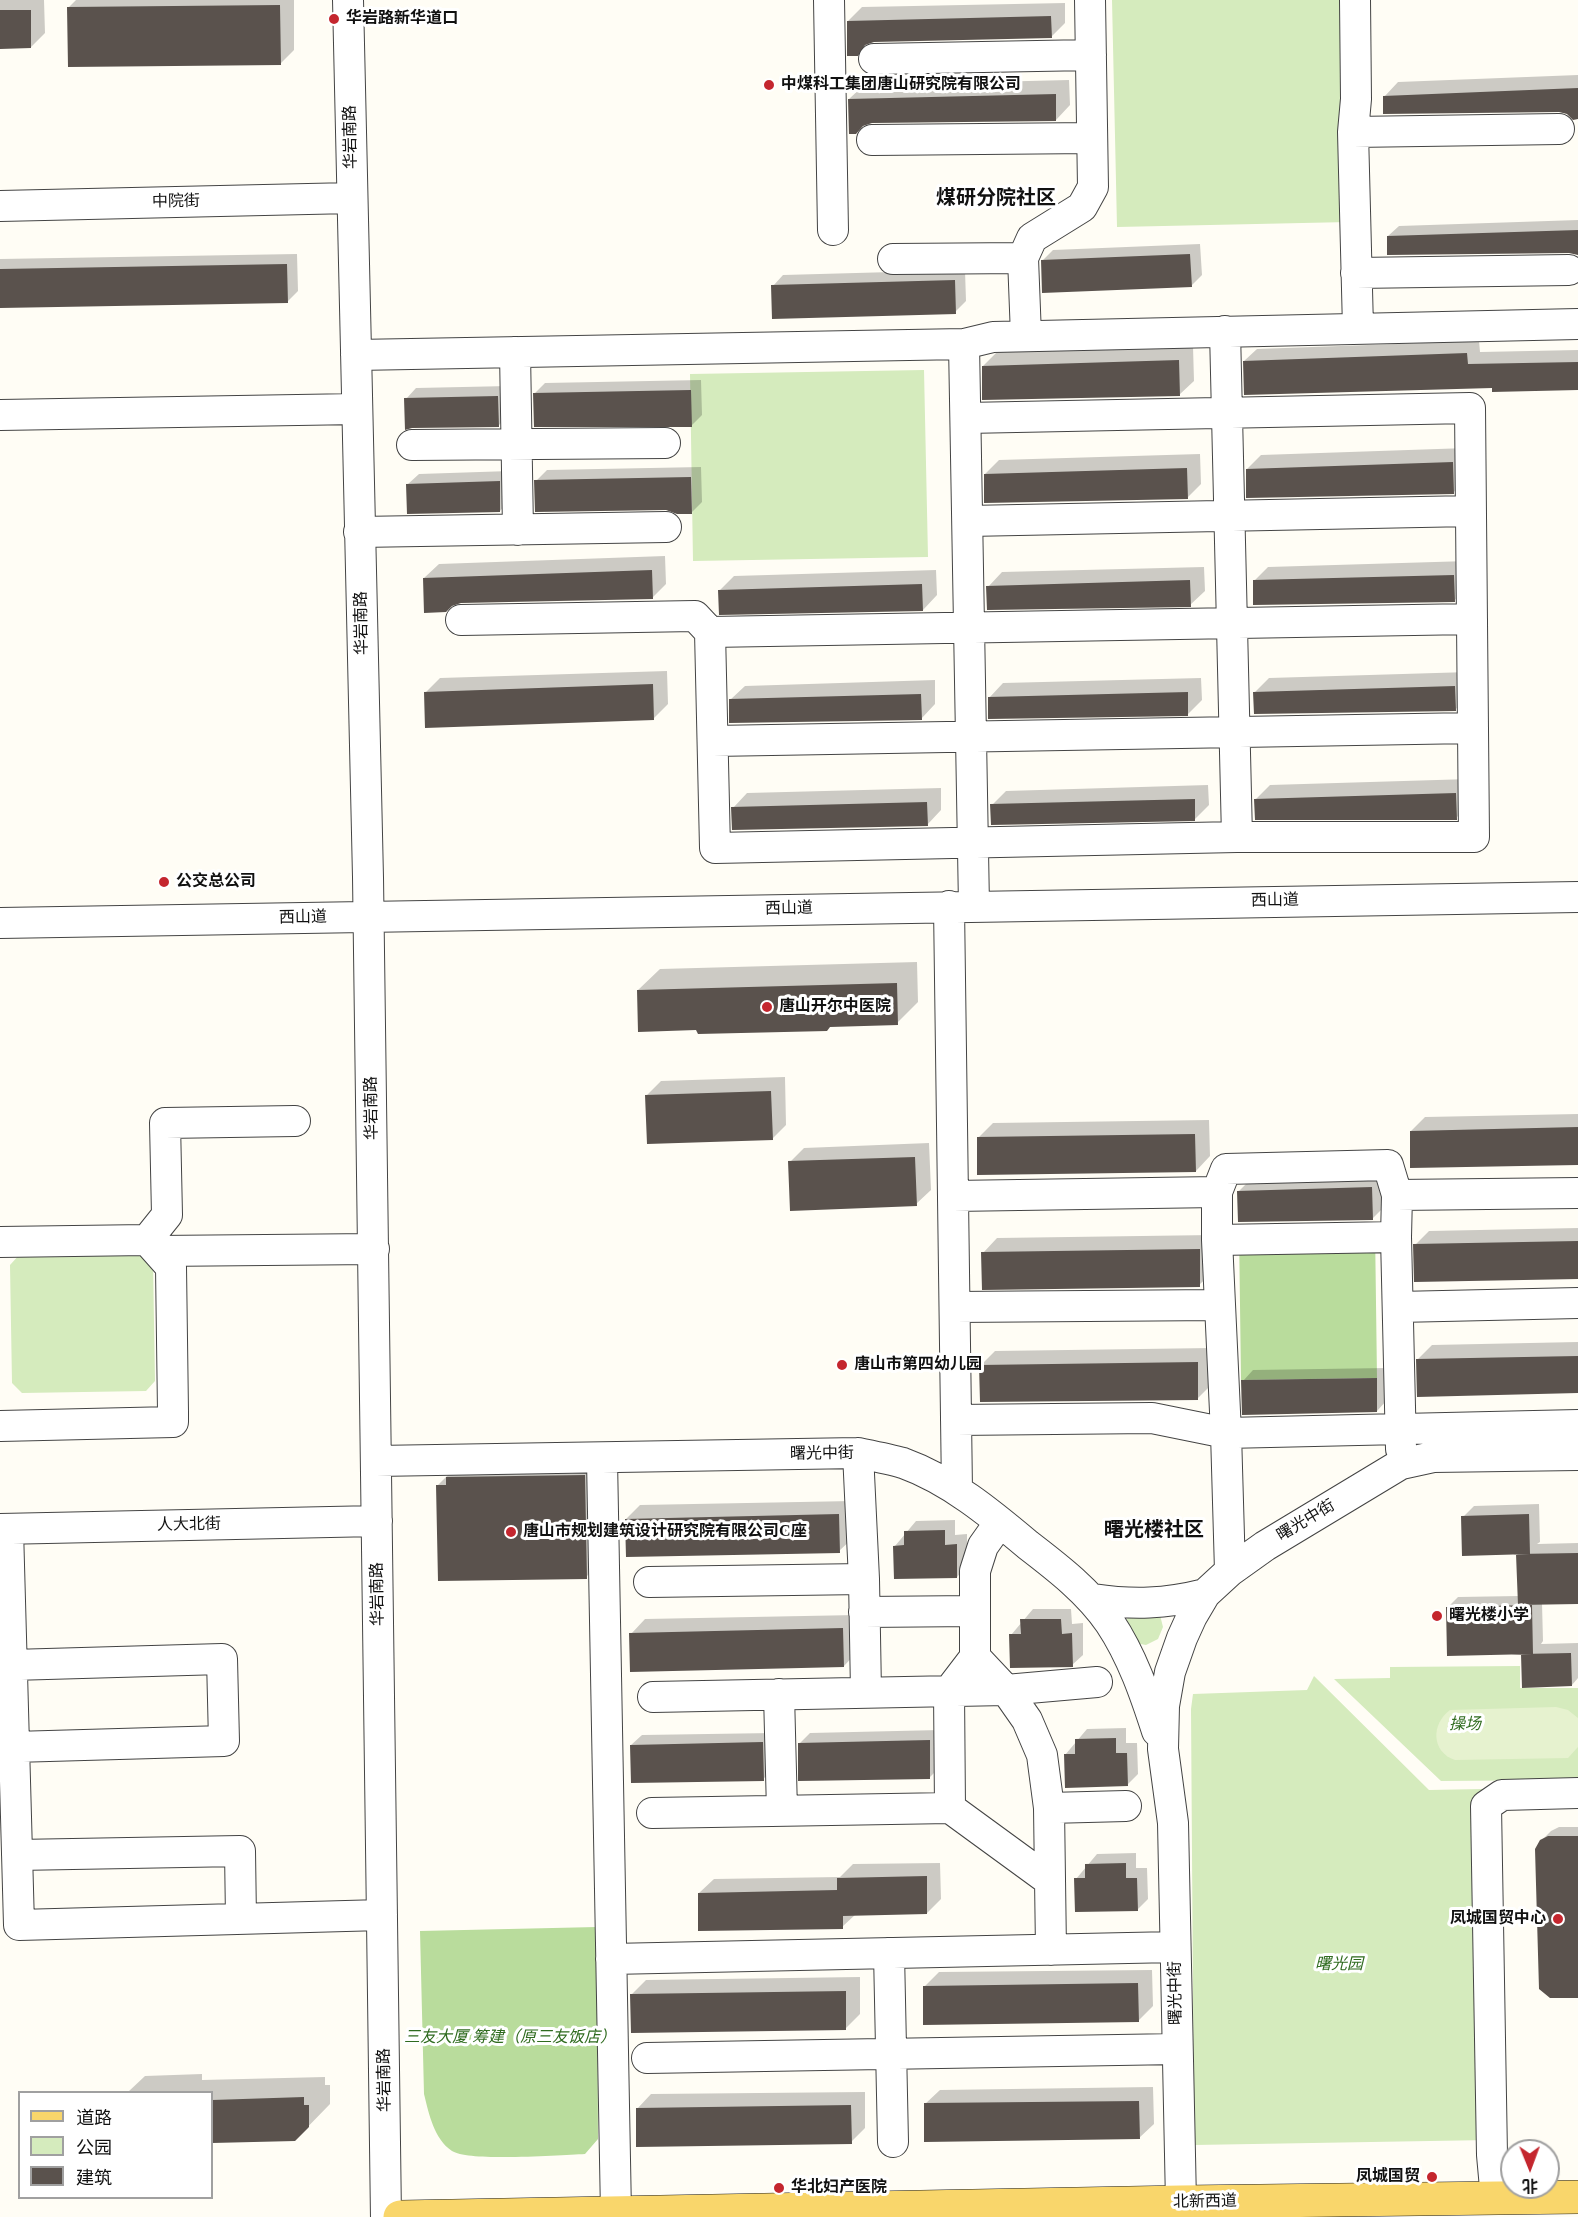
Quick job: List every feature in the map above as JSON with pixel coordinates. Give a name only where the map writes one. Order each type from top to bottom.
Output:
[{"type":"main road","name":"北新西道","points":[[400,2217],[1578,2197]]},
{"type":"street","name":"华岩南路","points":[[348,0],[374,1249],[386,2217]]},
{"type":"street","points":[[829,0],[833,230]]},
{"type":"street","points":[[1026,336],[1023,258],[1032,238],[1082,207],[1093,187],[1090,0]]},
{"type":"street","points":[[1355,0],[1356,99],[1353,132],[1358,328]]},
{"type":"street","points":[[874,59],[1091,55]]},
{"type":"street","points":[[1353,132],[1559,129]]},
{"type":"street","points":[[872,140],[1092,138]]},
{"type":"street","name":"中院街","points":[[0,206],[352,198]]},
{"type":"street","points":[[893,259],[1023,258]]},
{"type":"street","points":[[1356,273],[1569,270]]},
{"type":"street","points":[[356,355],[964,344],[993,337],[1578,324]]},
{"type":"street","points":[[1225,331],[1237,837]]},
{"type":"street","points":[[957,1490],[953,1196],[962,906],[973,842],[964,344]]},
{"type":"street","points":[[515,352],[518,530]]},
{"type":"street","points":[[461,620],[694,616],[710,633],[715,848],[1237,837],[1474,837],[1470,408],[966,418]]},
{"type":"street","points":[[0,414],[357,409]]},
{"type":"street","points":[[412,445],[665,443]]},
{"type":"street","points":[[968,521],[1471,511]]},
{"type":"street","points":[[359,532],[666,527]]},
{"type":"street","points":[[710,633],[1472,619]]},
{"type":"street","points":[[713,741],[1473,728]]},
{"type":"street","name":"西山道","points":[[0,923],[1578,897]]},
{"type":"street","points":[[152,1246],[167,1215],[165,1123],[295,1121]]},
{"type":"street","points":[[1230,1571],[1227,1433],[1217,1240],[1217,1192],[1226,1169],[1388,1166],[1397,1195],[1401,1464]]},
{"type":"street","points":[[953,1196],[1217,1192]]},
{"type":"street","points":[[1397,1195],[1578,1193]]},
{"type":"street","points":[[1217,1240],[1396,1237]]},
{"type":"street","points":[[0,1242],[374,1249]]},
{"type":"street","points":[[0,1426],[173,1422],[171,1268],[152,1246]]},
{"type":"street","points":[[1398,1307],[1578,1303]]},
{"type":"street","points":[[955,1307],[1219,1305]]},
{"type":"street","points":[[956,1420],[1152,1418],[1227,1433],[1578,1425]]},
{"type":"street","points":[[858,1453],[866,1692]]},
{"type":"street","name":"曙光中街","points":[[375,1461],[858,1453],[903,1464],[957,1490],[1000,1522],[1093,1599],[1111,1625],[1143,1689],[1163,1749]]},
{"type":"street","name":"曙光中街","points":[[1181,2202],[1173,1823],[1163,1749],[1164,1706],[1170,1672],[1182,1638],[1205,1594],[1230,1571],[1265,1546],[1401,1464],[1433,1457],[1578,1455]]},
{"type":"street","points":[[602,1459],[616,2213]]},
{"type":"street","name":"人大北街","points":[[4,1529],[377,1521]]},
{"type":"street","points":[[950,1808],[949,1691],[975,1656],[975,1571],[983,1546],[1000,1522]]},
{"type":"street","points":[[4,1529],[12,1665],[7,1718],[14,1747],[11,1842],[19,1925],[382,1916]]},
{"type":"street","points":[[650,1582],[864,1579]]},
{"type":"street","points":[[1093,1599],[1128,1604],[1175,1602],[1205,1594]]},
{"type":"street","points":[[864,1612],[975,1611]]},
{"type":"street","points":[[975,1656],[1006,1690],[1027,1720],[1042,1755],[1049,1808],[1051,1950]]},
{"type":"street","points":[[12,1665],[222,1659],[223,1694],[224,1741],[14,1747]]},
{"type":"street","points":[[653,1697],[1006,1690],[1097,1682]]},
{"type":"street","points":[[779,1694],[782,1811]]},
{"type":"street","points":[[1496,2199],[1492,2155],[1485,1806],[1502,1795],[1578,1793]]},
{"type":"street","points":[[1496,2199],[1499,2156],[1492,1809],[1504,1801],[1578,1799]]},
{"type":"street","points":[[1049,1808],[1126,1806]]},
{"type":"street","points":[[652,1813],[950,1808],[1050,1881]]},
{"type":"street","points":[[11,1842],[240,1851],[241,1919]]},
{"type":"street","points":[[612,1959],[1176,1947]]},
{"type":"street","points":[[889,1953],[893,2142]]},
{"type":"street","points":[[647,2058],[1177,2049]]},
{"type":"green space","points":[[1112,0],[1343,0],[1349,222],[1117,227]]},
{"type":"green space","points":[[924,370],[928,557],[693,561],[690,374]]},
{"type":"green space","points":[[1375,1228],[1377,1378],[1241,1380],[1239,1230]]},
{"type":"green space","points":[[143,1252],[153,1263],[155,1381],[146,1391],[22,1393],[12,1383],[10,1265],[20,1254]]},
{"type":"green space","points":[[1160,1615],[1163,1627],[1158,1639],[1146,1645],[1135,1643],[1126,1622],[1128,1617]]},
{"type":"green space","name":"操场","points":[[1520,1666],[1520,1688],[1578,1688],[1578,1780],[1441,1781],[1334,1679],[1390,1678],[1390,1667]]},
{"type":"green space","name":"曙光园","points":[[1314,1676],[1429,1790],[1483,1789],[1489,2140],[1194,2145],[1191,1709],[1193,1694],[1307,1690]]},
{"type":"green space","points":[[1556,1707],[1568,1710],[1578,1718],[1578,1747],[1568,1758],[1455,1760],[1441,1751],[1436,1737],[1439,1723],[1450,1710]]},
{"type":"green space","name":"三友大厦 筹建（原三友饭店）","points":[[597,1927],[598,2139],[585,2154],[495,2157],[452,2151],[437,2133],[430,2118],[424,2094],[420,1931]]},
{"type":"building","points":[[280,5],[281,65],[68,67],[67,7]]},
{"type":"building","points":[[0,10],[31,10],[31,48],[0,49]]},
{"type":"building","points":[[1051,16],[1052,38],[874,42],[865,45],[858,56],[847,56],[847,21]]},
{"type":"building","points":[[1578,88],[1578,119],[1573,120],[1567,114],[1559,112],[1383,114],[1383,96]]},
{"type":"building","points":[[1056,94],[1056,121],[872,123],[863,126],[856,134],[849,134],[848,99]]},
{"type":"building","points":[[1578,230],[1578,255],[1569,253],[1387,255],[1387,236]]},
{"type":"building","points":[[1190,254],[1192,287],[1042,293],[1041,260]]},
{"type":"building","points":[[287,264],[288,303],[0,308],[0,269]]},
{"type":"building","points":[[955,280],[956,314],[772,319],[771,285]]},
{"type":"building","points":[[1467,353],[1468,364],[1578,362],[1578,390],[1492,392],[1492,388],[1244,395],[1243,361]]},
{"type":"building","points":[[1179,360],[1180,396],[982,400],[982,366]]},
{"type":"building","points":[[691,390],[692,427],[534,427],[533,393]]},
{"type":"building","points":[[498,396],[499,427],[405,430],[404,398]]},
{"type":"building","points":[[1453,462],[1454,494],[1246,498],[1246,469]]},
{"type":"building","points":[[1187,468],[1188,499],[984,503],[984,474]]},
{"type":"building","points":[[691,477],[692,514],[677,514],[666,510],[535,512],[534,480]]},
{"type":"building","points":[[500,481],[500,512],[407,514],[406,484]]},
{"type":"building","points":[[652,570],[653,599],[461,603],[452,606],[446,612],[424,613],[423,578]]},
{"type":"building","points":[[1454,575],[1455,602],[1253,605],[1253,580]]},
{"type":"building","points":[[1190,580],[1191,607],[987,610],[986,586]]},
{"type":"building","points":[[922,584],[923,611],[719,615],[718,590]]},
{"type":"building","points":[[653,684],[654,720],[425,728],[424,692]]},
{"type":"building","points":[[1455,686],[1456,711],[1254,714],[1253,692]]},
{"type":"building","points":[[1188,692],[1188,716],[988,719],[988,697]]},
{"type":"building","points":[[921,694],[922,720],[729,723],[729,699]]},
{"type":"building","points":[[1456,793],[1457,820],[1255,820],[1254,799]]},
{"type":"building","points":[[1195,799],[1195,821],[991,825],[990,804]]},
{"type":"building","points":[[927,802],[928,826],[732,830],[731,807]]},
{"type":"building","name":"唐山开尔中医院","points":[[897,983],[898,1025],[830,1027],[827,1031],[698,1034],[696,1030],[638,1032],[637,990]]},
{"type":"building","points":[[771,1091],[773,1140],[647,1144],[645,1095]]},
{"type":"building","points":[[1578,1127],[1578,1165],[1410,1168],[1410,1131]]},
{"type":"building","points":[[1195,1134],[1196,1172],[977,1175],[977,1137]]},
{"type":"building","points":[[915,1157],[917,1206],[790,1211],[788,1161]]},
{"type":"building","points":[[1372,1187],[1373,1220],[1238,1222],[1237,1191]]},
{"type":"building","points":[[1578,1241],[1578,1279],[1414,1282],[1413,1244]]},
{"type":"building","points":[[1200,1249],[1200,1287],[982,1290],[981,1252]]},
{"type":"building","points":[[1578,1356],[1578,1393],[1417,1397],[1416,1359]]},
{"type":"building","points":[[1198,1362],[1198,1400],[980,1402],[979,1365]]},
{"type":"building","points":[[1377,1378],[1377,1412],[1242,1415],[1241,1380]]},
{"type":"building","name":"唐山市规划建筑设计研究院有限公司C座","points":[[585,1475],[587,1579],[438,1581],[436,1485],[446,1485],[446,1477]]},
{"type":"building","points":[[839,1514],[840,1553],[626,1557],[625,1519]]},
{"type":"building","points":[[1529,1514],[1530,1554],[1462,1556],[1461,1516]]},
{"type":"building","points":[[945,1530],[945,1545],[957,1544],[957,1578],[894,1579],[893,1546],[904,1545],[904,1531]]},
{"type":"building","points":[[1578,1553],[1578,1604],[1518,1605],[1516,1554]]},
{"type":"building","points":[[1532,1605],[1533,1654],[1447,1656],[1446,1607]]},
{"type":"building","points":[[1020,1619],[1061,1619],[1062,1634],[1072,1633],[1073,1667],[1010,1668],[1009,1634],[1021,1634]]},
{"type":"building","points":[[843,1628],[844,1667],[630,1672],[629,1633]]},
{"type":"building","points":[[1571,1653],[1572,1686],[1522,1688],[1521,1654]]},
{"type":"building","points":[[1116,1738],[1116,1753],[1127,1753],[1128,1786],[1065,1788],[1064,1754],[1075,1754],[1075,1739]]},
{"type":"building","points":[[930,1740],[930,1779],[798,1781],[798,1743]]},
{"type":"building","points":[[763,1742],[764,1781],[631,1783],[630,1745]]},
{"type":"building","name":"凤城国贸中心","points":[[1548,1836],[1578,1836],[1578,1998],[1550,1998],[1539,1989],[1535,1849],[1540,1840]]},
{"type":"building","points":[[1126,1863],[1126,1878],[1137,1878],[1138,1911],[1075,1912],[1074,1878],[1085,1878],[1085,1864]]},
{"type":"building","points":[[927,1876],[927,1914],[843,1916],[843,1929],[698,1931],[698,1893],[837,1890],[837,1878]]},
{"type":"building","points":[[1138,1983],[1139,2022],[923,2025],[923,1986]]},
{"type":"building","points":[[846,1991],[846,2030],[631,2033],[630,1994]]},
{"type":"building","points":[[304,2097],[304,2105],[309,2105],[309,2127],[295,2141],[213,2143],[213,2100]]},
{"type":"building","points":[[1139,2101],[1140,2139],[924,2142],[924,2103]]},
{"type":"building","points":[[851,2105],[852,2144],[636,2147],[636,2108]]},
{"type":"place","name":"华岩路新华道口","points":[[334,19]]},
{"type":"place","name":"中煤科工集团唐山研究院有限公司","points":[[769,85]]},
{"type":"place","name":"公交总公司","points":[[164,882]]},
{"type":"place","name":"唐山开尔中医院","points":[[767,1007]]},
{"type":"place","name":"唐山市第四幼儿园","points":[[842,1365]]},
{"type":"place","name":"唐山市规划建筑设计研究院有限公司C座","points":[[511,1532]]},
{"type":"place","name":"曙光楼小学","points":[[1437,1616]]},
{"type":"place","name":"凤城国贸中心","points":[[1558,1919]]},
{"type":"place","name":"凤城国贸","points":[[1432,2177]]},
{"type":"place","name":"华北妇产医院","points":[[779,2188]]},
{"type":"district","name":"煤研分院社区","points":[[996,199]]},
{"type":"district","name":"曙光楼社区","points":[[1154,1531]]}]
